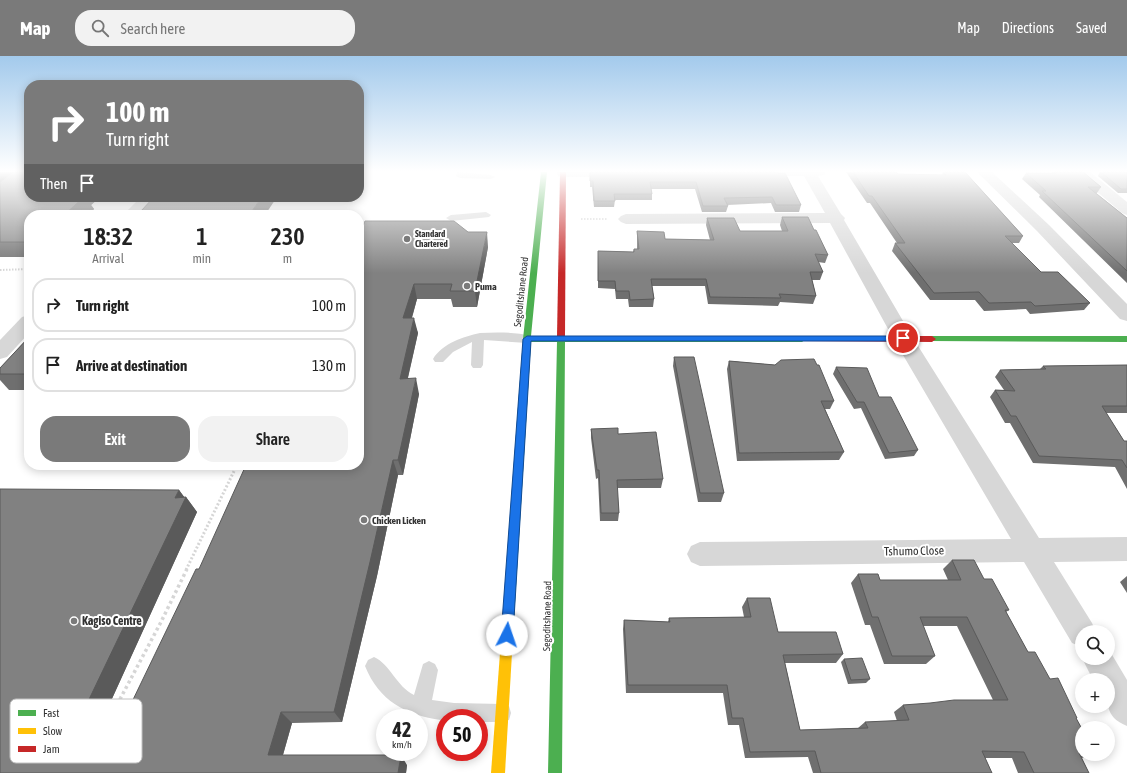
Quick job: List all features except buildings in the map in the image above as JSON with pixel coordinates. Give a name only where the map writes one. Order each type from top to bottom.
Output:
[{"type":"main road","name":"Segoditshane Road","points":[[498,773],[527,339],[541,205]]},
{"type":"main road","name":"Segoditshane Road","points":[[555,773],[562,338],[562,205]]},
{"type":"main road","points":[[527,339],[1127,339]]},
{"type":"street","points":[[830,205],[903,338],[1077,625]]},
{"type":"street","points":[[1019,205],[1127,315]]},
{"type":"street","points":[[626,219],[837,218]]},
{"type":"street","points":[[0,352],[24,327]]},
{"type":"street","name":"Tshumo Close","points":[[700,554],[1127,549]]},
{"type":"street","points":[[1100,665],[1127,710]]},
{"type":"lane","points":[[451,218],[486,215]]},
{"type":"lane","points":[[439,359],[450,348],[467,340],[478,337],[487,335],[527,339]]},
{"type":"lane","points":[[477,365],[478,337]]},
{"type":"lane","points":[[374,666],[379,675],[406,702],[444,712],[502,713]]},
{"type":"lane","points":[[421,706],[429,670]]},
{"type":"path","points":[[562,219],[626,219]]},
{"type":"path","points":[[0,270],[24,269]]},
{"type":"path","points":[[120,699],[161,622],[235,470]]},
{"type":"traffic: fast","points":[[506,653],[527,339],[541,205]]},
{"type":"traffic: fast","points":[[555,773],[561,336]]},
{"type":"traffic: fast","points":[[527,339],[802,339]]},
{"type":"traffic: fast","points":[[932,339],[1127,339]]},
{"type":"traffic: slow","points":[[498,773],[506,653]]},
{"type":"traffic: jam","points":[[561,336],[563,205]]},
{"type":"traffic: jam","points":[[802,339],[932,339]]},
{"type":"place","name":"Standard Chartered","points":[[407,239]]},
{"type":"place","name":"Puma","points":[[467,286]]},
{"type":"place","name":"Chicken Licken","points":[[364,520]]},
{"type":"place","name":"Kagiso Centre","points":[[74,621]]},
{"type":"route","points":[[507,635],[527,339],[903,338]]}]
